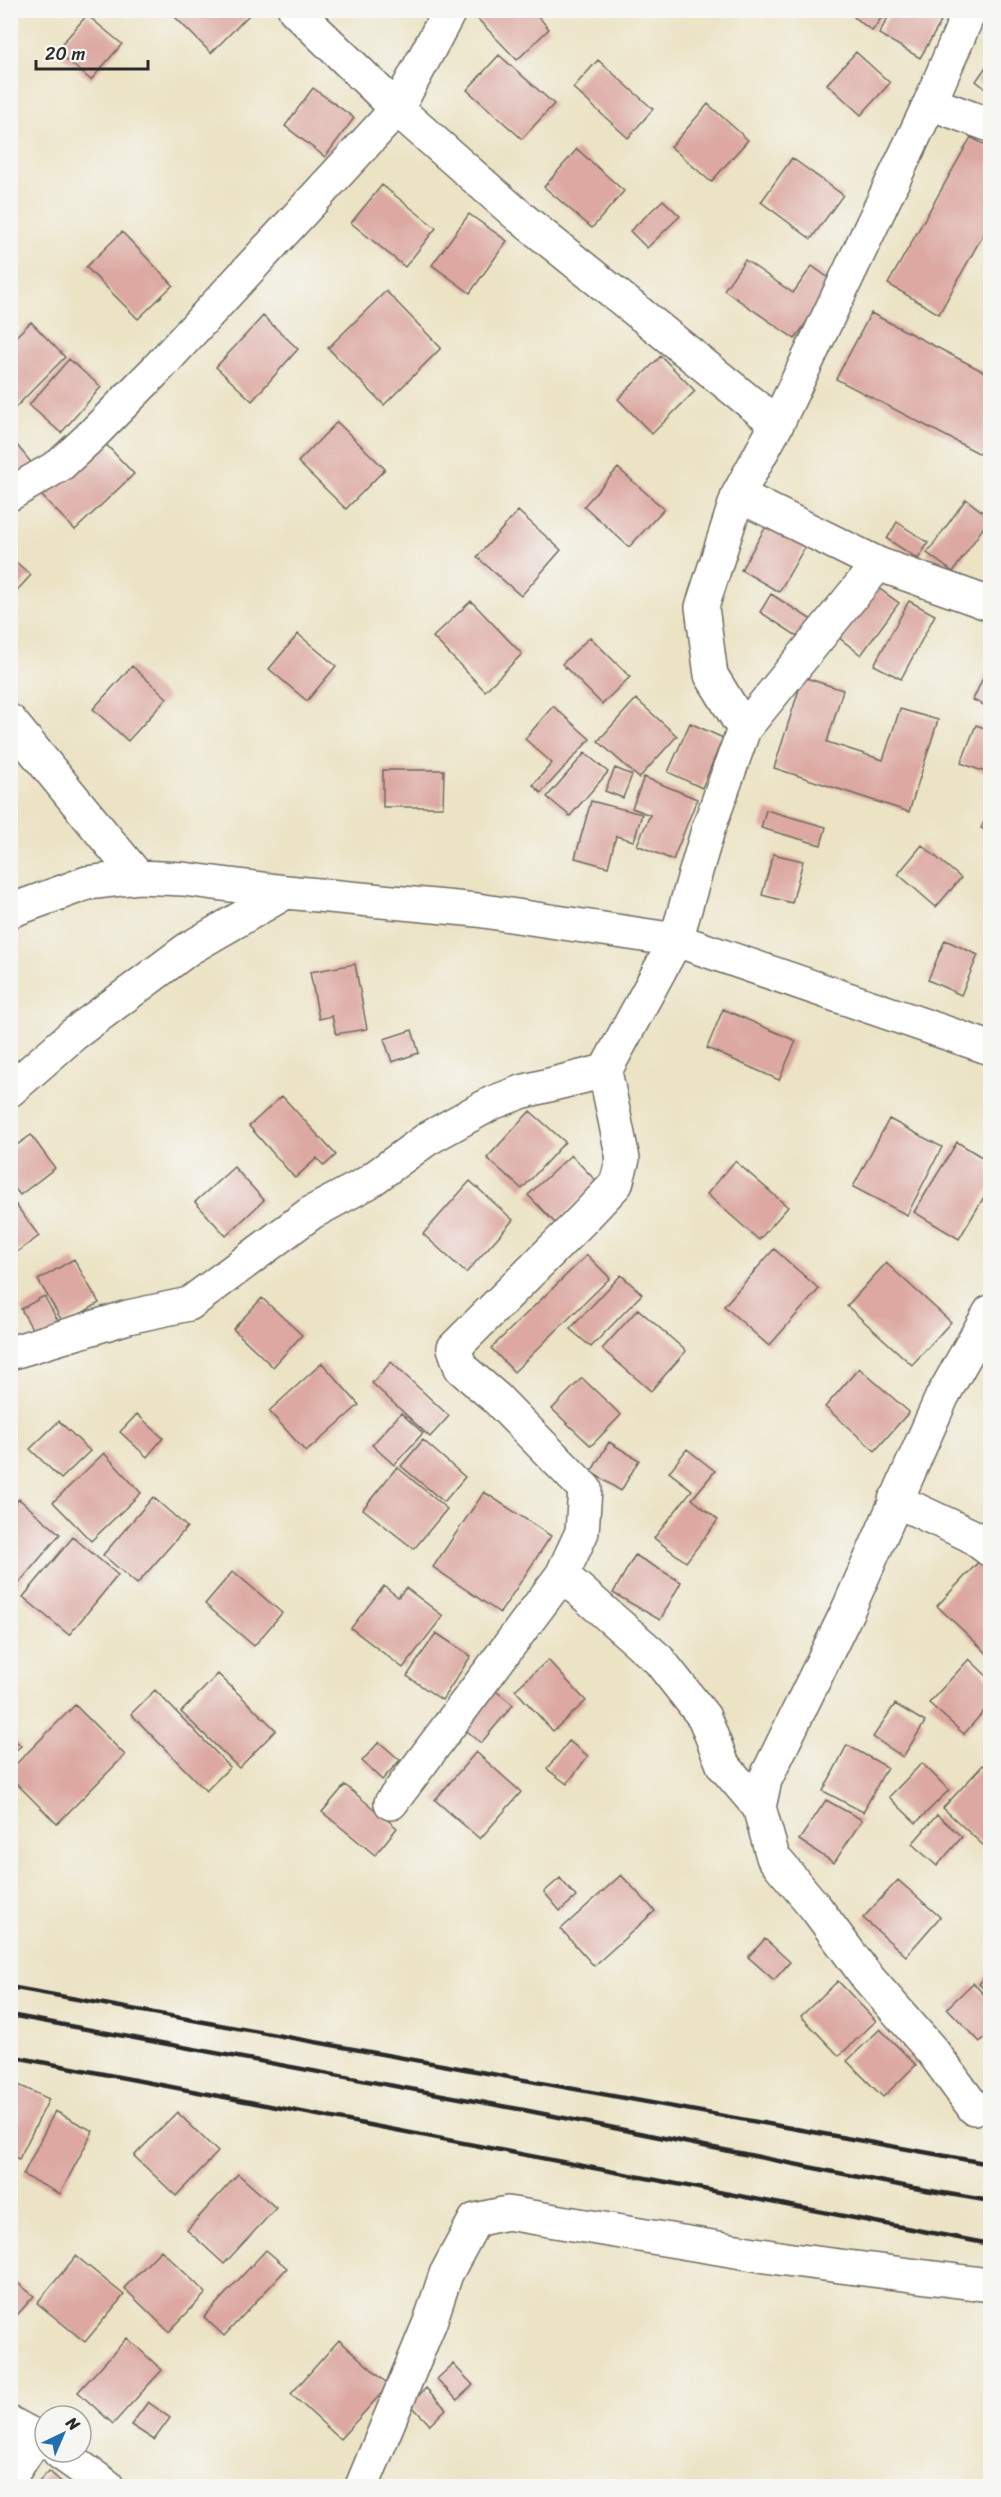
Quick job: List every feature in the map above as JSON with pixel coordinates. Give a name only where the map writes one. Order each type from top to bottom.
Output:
[{"type":"street","points":[[295,10],[397,109],[520,217],[777,424]]},
{"type":"street","points":[[10,494],[60,465],[88,439],[156,370],[397,109],[450,10]]},
{"type":"street","points":[[744,729],[711,675],[702,607],[738,495],[777,424],[930,103],[970,10]]},
{"type":"street","points":[[930,103],[990,125]]},
{"type":"street","points":[[738,495],[878,564],[990,604]]},
{"type":"street","points":[[391,1803],[562,1575],[582,1532],[585,1489],[496,1398],[461,1368],[454,1348],[616,1184],[623,1159],[604,1071],[676,940],[708,830],[744,729],[878,564]]},
{"type":"street","points":[[10,721],[138,877]]},
{"type":"street","points":[[10,911],[87,883],[138,877],[183,879],[286,892],[477,910],[676,940],[990,1048]]},
{"type":"street","points":[[10,1090],[74,1034],[188,949],[286,892]]},
{"type":"street","points":[[10,1353],[128,1317],[189,1304],[311,1213],[367,1183],[436,1134],[492,1103],[521,1092],[604,1071]]},
{"type":"street","points":[[759,1807],[765,1780],[848,1610],[942,1397],[990,1312]]},
{"type":"street","points":[[895,1500],[970,1535],[990,1550]]},
{"type":"street","points":[[562,1575],[659,1660],[704,1717],[723,1765],[759,1807],[773,1857],[816,1908],[867,1977],[933,2052],[974,2108]]},
{"type":"street","points":[[362,2487],[430,2322],[446,2274],[475,2220],[507,2213],[785,2259],[990,2285]]},
{"type":"street","points":[[10,2477],[33,2445]]},
{"type":"street","points":[[75,2464],[107,2487]]},
{"type":"building","points":[[168,10],[254,10],[211,53]]},
{"type":"building","points":[[484,10],[544,10],[538,16],[549,29],[517,60],[476,17]]},
{"type":"building","points":[[859,10],[887,10],[872,31],[854,17]]},
{"type":"building","points":[[892,10],[921,10],[941,22],[920,58],[879,34]]},
{"type":"building","points":[[87,15],[122,44],[91,80],[56,51]]},
{"type":"building","points":[[856,52],[890,83],[861,115],[827,84]]},
{"type":"building","points":[[499,55],[554,104],[522,139],[467,90]]},
{"type":"building","points":[[598,60],[653,109],[628,138],[573,88]]},
{"type":"building","points":[[990,61],[990,92],[976,81]]},
{"type":"building","points":[[313,88],[354,118],[325,157],[285,126]]},
{"type":"building","points":[[708,104],[748,140],[711,182],[671,147]]},
{"type":"building","points":[[971,137],[990,148],[990,222],[939,314],[888,284]]},
{"type":"building","points":[[577,149],[624,191],[592,228],[544,187]]},
{"type":"building","points":[[792,158],[843,195],[811,239],[761,202]]},
{"type":"building","points":[[382,185],[436,228],[405,267],[351,223]]},
{"type":"building","points":[[663,200],[680,216],[647,248],[630,231]]},
{"type":"building","points":[[469,214],[507,241],[470,293],[432,265]]},
{"type":"building","points":[[122,232],[173,285],[138,319],[86,267]]},
{"type":"building","points":[[745,260],[793,293],[812,266],[834,282],[795,339],[724,290]]},
{"type":"building","points":[[386,291],[441,348],[384,405],[328,348]]},
{"type":"building","points":[[871,313],[990,375],[990,459],[836,379]]},
{"type":"building","points":[[263,316],[298,349],[252,401],[216,367]]},
{"type":"building","points":[[31,322],[65,357],[12,411],[10,342]]},
{"type":"building","points":[[661,356],[695,391],[652,434],[618,399]]},
{"type":"building","points":[[69,359],[101,387],[61,433],[29,405]]},
{"type":"building","points":[[337,422],[385,469],[346,509],[298,462]]},
{"type":"building","points":[[100,438],[134,474],[75,530],[41,495]]},
{"type":"building","points":[[15,443],[39,472],[10,478],[10,446]]},
{"type":"building","points":[[618,468],[664,509],[629,547],[584,506]]},
{"type":"building","points":[[966,499],[990,518],[953,572],[927,553]]},
{"type":"building","points":[[518,511],[561,550],[521,596],[477,557]]},
{"type":"building","points":[[897,522],[928,543],[918,559],[887,539]]},
{"type":"building","points":[[768,523],[806,545],[779,592],[741,570]]},
{"type":"building","points":[[10,557],[31,575],[10,598]]},
{"type":"building","points":[[870,582],[899,603],[861,655],[833,633]]},
{"type":"building","points":[[771,594],[815,622],[803,640],[760,612]]},
{"type":"building","points":[[471,601],[522,654],[485,691],[433,637]]},
{"type":"building","points":[[909,601],[935,615],[901,679],[874,665]]},
{"type":"building","points":[[298,634],[336,666],[307,701],[269,669]]},
{"type":"building","points":[[590,637],[630,677],[602,704],[562,664]]},
{"type":"building","points":[[990,662],[990,708],[973,700]]},
{"type":"building","points":[[132,666],[167,698],[128,741],[93,709]]},
{"type":"building","points":[[803,677],[843,690],[827,742],[883,760],[900,709],[938,720],[909,812],[774,768]]},
{"type":"building","points":[[636,699],[677,736],[639,778],[598,741]]},
{"type":"building","points":[[553,706],[590,739],[541,793],[533,785],[552,763],[525,739]]},
{"type":"building","points":[[690,723],[723,738],[702,788],[668,772]]},
{"type":"building","points":[[976,725],[990,730],[990,774],[961,763]]},
{"type":"building","points":[[585,753],[608,772],[570,816],[547,797]]},
{"type":"building","points":[[615,768],[632,775],[623,798],[605,791]]},
{"type":"building","points":[[383,770],[444,770],[443,807],[383,807]]},
{"type":"building","points":[[644,777],[697,799],[673,860],[637,845],[650,815],[632,808]]},
{"type":"building","points":[[591,801],[642,814],[634,841],[616,836],[608,867],[575,858]]},
{"type":"building","points":[[766,810],[826,827],[821,845],[761,828]]},
{"type":"building","points":[[990,810],[990,833],[981,828]]},
{"type":"building","points":[[922,845],[961,878],[936,907],[898,874]]},
{"type":"building","points":[[773,854],[803,861],[792,903],[762,895]]},
{"type":"building","points":[[945,940],[978,955],[961,995],[928,980]]},
{"type":"building","points":[[355,964],[367,1029],[336,1034],[332,1016],[319,1019],[310,972]]},
{"type":"building","points":[[723,1009],[796,1041],[779,1080],[707,1048]]},
{"type":"building","points":[[412,1030],[419,1053],[392,1062],[384,1039]]},
{"type":"building","points":[[282,1096],[336,1155],[324,1166],[317,1158],[295,1178],[249,1126]]},
{"type":"building","points":[[530,1111],[565,1142],[522,1189],[487,1158]]},
{"type":"building","points":[[889,1119],[942,1147],[907,1215],[853,1187]]},
{"type":"building","points":[[31,1135],[55,1168],[20,1195],[10,1182],[10,1150]]},
{"type":"building","points":[[957,1142],[990,1162],[990,1187],[959,1239],[914,1212]]},
{"type":"building","points":[[571,1155],[597,1182],[555,1223],[528,1195]]},
{"type":"building","points":[[735,1161],[788,1207],[759,1240],[707,1194]]},
{"type":"building","points":[[234,1167],[264,1200],[226,1236],[195,1202]]},
{"type":"building","points":[[470,1181],[513,1220],[466,1273],[423,1234]]},
{"type":"building","points":[[10,1197],[39,1236],[10,1257]]},
{"type":"building","points":[[774,1249],[819,1289],[769,1346],[724,1306]]},
{"type":"building","points":[[587,1255],[610,1278],[514,1372],[491,1348]]},
{"type":"building","points":[[74,1259],[99,1303],[64,1324],[38,1280]]},
{"type":"building","points":[[886,1263],[951,1322],[912,1365],[847,1306]]},
{"type":"building","points":[[621,1275],[642,1294],[591,1347],[570,1329]]},
{"type":"building","points":[[44,1296],[61,1326],[38,1339],[21,1309]]},
{"type":"building","points":[[262,1298],[302,1335],[273,1367],[233,1329]]},
{"type":"building","points":[[638,1309],[686,1351],[651,1391],[602,1349]]},
{"type":"building","points":[[391,1362],[449,1416],[430,1437],[372,1383]]},
{"type":"building","points":[[322,1363],[359,1405],[306,1452],[269,1411]]},
{"type":"building","points":[[859,1368],[909,1412],[875,1451],[825,1407]]},
{"type":"building","points":[[582,1378],[621,1415],[591,1446],[552,1409]]},
{"type":"building","points":[[401,1413],[423,1433],[394,1465],[372,1445]]},
{"type":"building","points":[[137,1414],[163,1438],[147,1457],[120,1432]]},
{"type":"building","points":[[59,1421],[90,1451],[61,1479],[30,1449]]},
{"type":"building","points":[[423,1440],[465,1477],[444,1502],[401,1466]]},
{"type":"building","points":[[609,1442],[639,1460],[621,1491],[591,1472]]},
{"type":"building","points":[[687,1449],[715,1471],[692,1499],[718,1520],[686,1562],[654,1538],[692,1490],[669,1472]]},
{"type":"building","points":[[104,1453],[141,1493],[91,1541],[53,1502]]},
{"type":"building","points":[[397,1467],[447,1509],[414,1549],[363,1509]]},
{"type":"building","points":[[484,1492],[551,1536],[500,1613],[433,1567]]},
{"type":"building","points":[[153,1497],[187,1527],[137,1584],[103,1555]]},
{"type":"building","points":[[19,1499],[60,1534],[14,1589],[10,1586],[10,1509]]},
{"type":"building","points":[[73,1537],[118,1575],[69,1635],[23,1597]]},
{"type":"building","points":[[635,1555],[681,1582],[660,1620],[613,1593]]},
{"type":"building","points":[[985,1555],[990,1561],[990,1656],[937,1606]]},
{"type":"building","points":[[233,1571],[282,1613],[254,1646],[205,1604]]},
{"type":"building","points":[[384,1586],[398,1597],[406,1588],[443,1616],[403,1668],[351,1628]]},
{"type":"building","points":[[436,1633],[471,1656],[442,1700],[407,1676]]},
{"type":"building","points":[[969,1659],[990,1679],[990,1704],[964,1734],[929,1703]]},
{"type":"building","points":[[548,1660],[586,1701],[553,1731],[515,1690]]},
{"type":"building","points":[[218,1674],[276,1730],[239,1768],[181,1712]]},
{"type":"building","points":[[486,1683],[513,1705],[481,1743],[454,1720]]},
{"type":"building","points":[[155,1690],[230,1767],[206,1791],[131,1714]]},
{"type":"building","points":[[895,1704],[925,1722],[903,1757],[873,1737]]},
{"type":"building","points":[[75,1705],[125,1755],[57,1824],[10,1777],[10,1770]]},
{"type":"building","points":[[10,1735],[21,1746],[10,1755]]},
{"type":"building","points":[[569,1741],[588,1756],[567,1784],[547,1769]]},
{"type":"building","points":[[379,1742],[400,1760],[382,1780],[362,1761]]},
{"type":"building","points":[[847,1745],[887,1767],[863,1812],[823,1791]]},
{"type":"building","points":[[476,1752],[521,1792],[480,1839],[435,1800]]},
{"type":"building","points":[[922,1763],[949,1790],[916,1823],[889,1797]]},
{"type":"building","points":[[983,1765],[990,1771],[990,1842],[985,1847],[943,1808]]},
{"type":"building","points":[[345,1785],[397,1828],[375,1855],[322,1812]]},
{"type":"building","points":[[826,1800],[862,1820],[834,1863],[799,1840]]},
{"type":"building","points":[[937,1815],[962,1837],[937,1866],[912,1844]]},
{"type":"building","points":[[621,1875],[655,1911],[594,1966],[561,1929]]},
{"type":"building","points":[[560,1878],[576,1897],[560,1911],[544,1892]]},
{"type":"building","points":[[898,1880],[940,1917],[906,1956],[863,1918]]},
{"type":"building","points":[[765,1939],[790,1962],[774,1980],[748,1957]]},
{"type":"building","points":[[990,1971],[990,1994],[979,1984]]},
{"type":"building","points":[[838,1981],[876,2021],[839,2056],[801,2016]]},
{"type":"building","points":[[973,1983],[990,2001],[990,2032],[980,2042],[947,2008]]},
{"type":"building","points":[[880,2029],[916,2065],[883,2097],[847,2061]]},
{"type":"building","points":[[10,2081],[49,2099],[19,2159],[10,2155]]},
{"type":"building","points":[[55,2111],[93,2131],[60,2194],[23,2175]]},
{"type":"building","points":[[177,2112],[218,2152],[176,2196],[134,2156]]},
{"type":"building","points":[[238,2174],[276,2208],[224,2264],[187,2230]]},
{"type":"building","points":[[161,2250],[206,2293],[169,2332],[124,2288]]},
{"type":"building","points":[[266,2250],[287,2268],[224,2336],[204,2317]]},
{"type":"building","points":[[76,2256],[124,2295],[85,2342],[37,2303]]},
{"type":"building","points":[[10,2277],[34,2296],[10,2323]]},
{"type":"building","points":[[127,2338],[162,2370],[113,2424],[78,2392]]},
{"type":"building","points":[[339,2340],[389,2385],[340,2439],[291,2394]]},
{"type":"building","points":[[453,2364],[473,2385],[457,2400],[437,2379]]},
{"type":"building","points":[[426,2388],[446,2409],[430,2425],[410,2404]]},
{"type":"building","points":[[148,2402],[170,2418],[154,2440],[131,2425]]},
{"type":"building","points":[[49,2471],[66,2486],[35,2486]]},
{"type":"railway","points":[[10,1987],[990,2164]]},
{"type":"railway","points":[[10,2015],[524,2110],[914,2188],[990,2201]]},
{"type":"railway","points":[[10,2056],[990,2244]]}]
